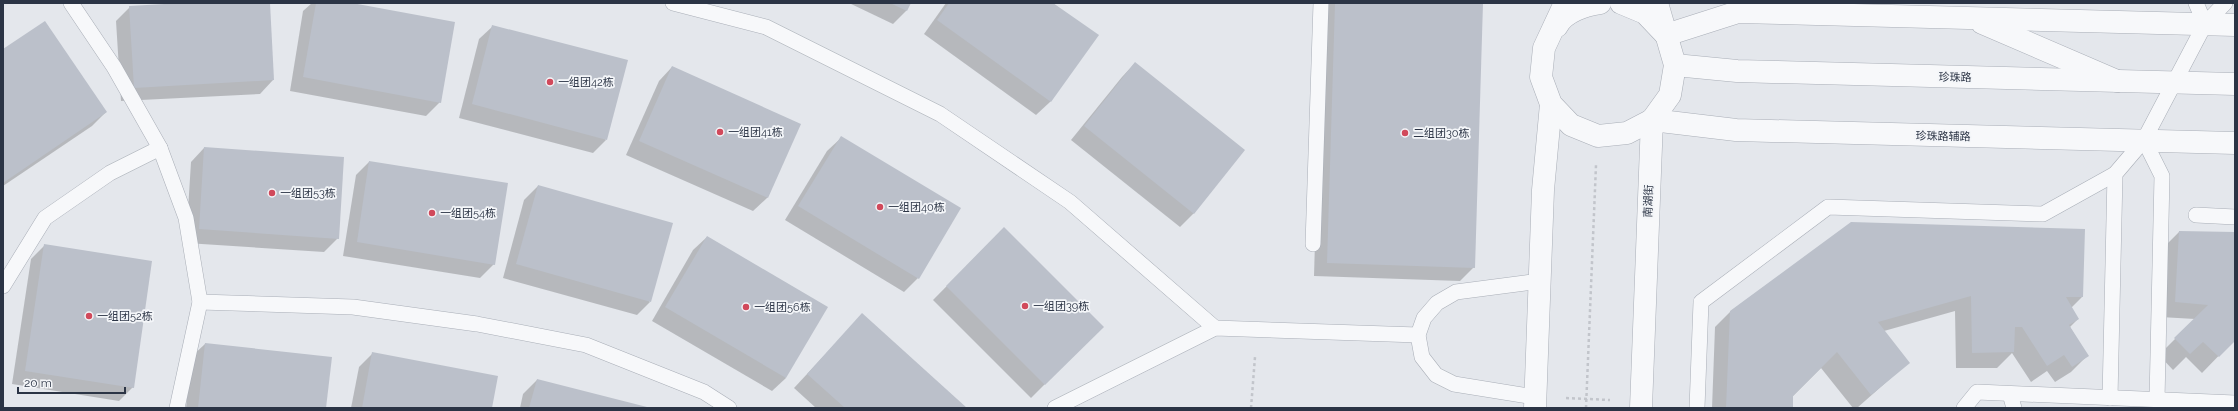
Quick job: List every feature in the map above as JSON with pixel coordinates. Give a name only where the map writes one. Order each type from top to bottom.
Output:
[{"type":"street","points":[[1565,3],[1544,48],[1541,77],[1551,104],[1571,125],[1598,136],[1627,133],[1652,120],[1670,95],[1675,65],[1657,3]]},
{"type":"street","points":[[1544,48],[1559,21],[1586,4],[1600,3]]},
{"type":"street","points":[[1621,3],[1645,13],[1666,35]]},
{"type":"street","points":[[1666,35],[1738,12],[2235,25]]},
{"type":"street","points":[[1971,18],[2117,81]]},
{"type":"street","name":"珍珠路","points":[[1675,65],[1737,71],[2235,84]]},
{"type":"street","points":[[1535,402],[1543,190],[1551,104]]},
{"type":"street","name":"珍珠路辅路","points":[[1652,120],[1736,130],[2235,143]]},
{"type":"street","name":"南湖街","points":[[1641,405],[1652,120]]},
{"type":"lane","points":[[71,3],[114,67],[160,148],[186,218],[200,302],[177,408]]},
{"type":"lane","points":[[673,3],[766,27],[940,114],[1070,202],[1215,328]]},
{"type":"lane","points":[[1313,244],[1321,3]]},
{"type":"lane","points":[[2196,3],[2205,24]]},
{"type":"lane","points":[[1697,408],[1701,302],[1828,207],[2043,214],[2115,174],[2144,140],[2205,24],[2226,3]]},
{"type":"lane","points":[[2144,140],[2162,176],[2157,400]]},
{"type":"lane","points":[[3,286],[45,218],[110,174],[160,148]]},
{"type":"lane","points":[[2110,398],[2115,174]]},
{"type":"lane","points":[[2196,215],[2235,216]]},
{"type":"lane","points":[[1535,402],[1454,384],[1436,375],[1422,357],[1418,335],[1424,318],[1437,303],[1456,292],[1540,281]]},
{"type":"lane","points":[[200,302],[353,308],[477,324],[586,345],[704,392],[729,408]]},
{"type":"lane","points":[[1055,408],[1215,328],[1418,335]]},
{"type":"lane","points":[[1964,408],[1977,392],[2235,403]]},
{"type":"lane","points":[[2010,394],[2014,408]]},
{"type":"path","points":[[1586,408],[1598,136]]},
{"type":"path","points":[[1251,408],[1256,329]]},
{"type":"path","points":[[1535,402],[1586,399],[1641,405]]},
{"type":"building","points":[[182,3],[270,3],[274,80],[134,88],[129,6]]},
{"type":"building","points":[[316,3],[352,3],[455,22],[441,103],[303,77]]},
{"type":"building","points":[[890,3],[911,3],[907,11]]},
{"type":"building","points":[[949,3],[1053,3],[1099,35],[1051,102],[937,20]]},
{"type":"building","name":"二组团30栋","points":[[1335,3],[1483,3],[1475,268],[1327,263]]},
{"type":"building","points":[[45,21],[107,112],[3,183],[3,49]]},
{"type":"building","name":"一组团42栋","points":[[492,25],[628,60],[607,140],[472,104]]},
{"type":"building","points":[[1135,62],[1245,150],[1194,214],[1084,126]]},
{"type":"building","name":"一组团41栋","points":[[672,66],[801,124],[768,198],[639,141]]},
{"type":"building","name":"一组团40栋","points":[[841,136],[961,208],[919,279],[798,206]]},
{"type":"building","name":"一组团53栋","points":[[204,147],[344,157],[339,239],[199,229]]},
{"type":"building","name":"一组团54栋","points":[[369,161],[508,183],[495,265],[357,242]]},
{"type":"building","points":[[538,185],[673,223],[651,302],[516,264]]},
{"type":"building","points":[[1851,222],[2085,229],[2083,297],[2066,297],[2079,319],[2069,325],[2089,356],[2072,367],[2064,355],[2047,366],[2022,327],[2015,327],[2014,352],[1972,353],[1971,296],[1878,322],[1910,363],[1871,395],[1837,352],[1793,396],[1793,408],[1726,408],[1730,311]]},
{"type":"building","name":"一组团39栋","points":[[1004,227],[1104,327],[1045,385],[946,286]]},
{"type":"building","points":[[2179,231],[2235,232],[2235,341],[2219,357],[2203,342],[2190,354],[2174,338],[2208,305],[2175,302]]},
{"type":"building","name":"一组团56栋","points":[[707,236],[828,307],[786,378],[665,307]]},
{"type":"building","name":"一组团52栋","points":[[44,244],[152,261],[134,388],[25,371]]},
{"type":"building","points":[[862,313],[967,408],[845,408],[807,374]]},
{"type":"building","points":[[205,343],[332,357],[326,408],[198,408]]},
{"type":"building","points":[[372,352],[498,376],[492,408],[362,408]]},
{"type":"building","points":[[537,379],[647,407],[647,408],[529,408]]},
{"type":"place","name":"一组团42栋","points":[[550,82]]},
{"type":"place","name":"一组团41栋","points":[[720,132]]},
{"type":"place","name":"二组团30栋","points":[[1405,133]]},
{"type":"place","name":"一组团53栋","points":[[272,193]]},
{"type":"place","name":"一组团40栋","points":[[880,207]]},
{"type":"place","name":"一组团54栋","points":[[432,213]]},
{"type":"place","name":"一组团39栋","points":[[1025,306]]},
{"type":"place","name":"一组团56栋","points":[[746,307]]},
{"type":"place","name":"一组团52栋","points":[[89,316]]}]
